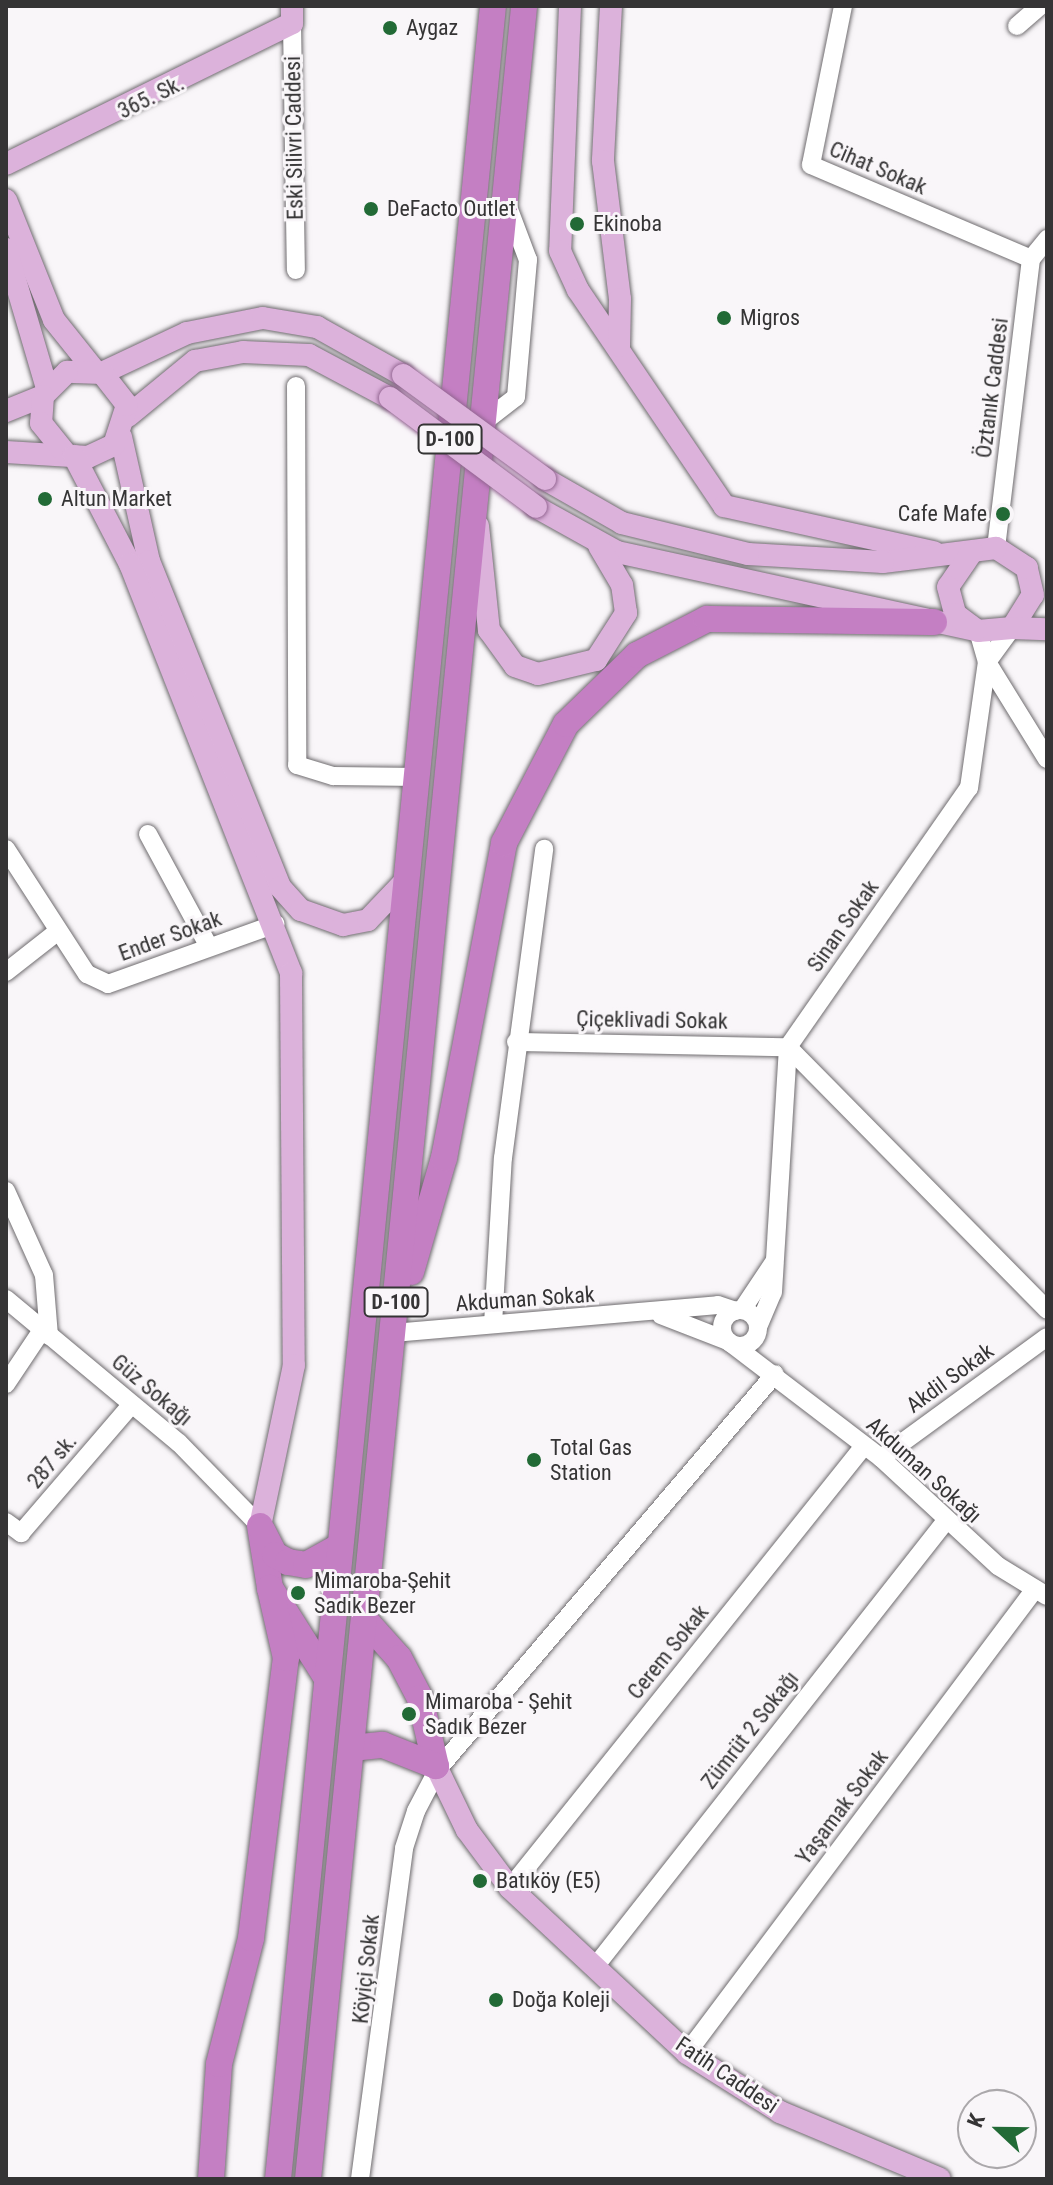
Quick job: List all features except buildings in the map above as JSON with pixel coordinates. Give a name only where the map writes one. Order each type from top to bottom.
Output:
[{"type":"highway","name":"D-100","points":[[278,2179],[339,1547],[411,873],[493,6]]},
{"type":"highway","name":"D-100","points":[[308,2179],[524,6]]},
{"type":"highway","points":[[393,1333],[444,1158],[504,843],[566,724],[637,655],[707,619],[934,622]]},
{"type":"highway","points":[[260,1526],[275,1555],[288,1562],[320,1561],[339,1547]]},
{"type":"highway","points":[[211,2179],[219,2064],[251,1938],[286,1658],[260,1526]]},
{"type":"highway","points":[[270,1588],[327,1678]]},
{"type":"highway","points":[[364,1619],[399,1658],[420,1698],[437,1768]]},
{"type":"highway","points":[[352,1748],[383,1745],[437,1768]]},
{"type":"main road","points":[[570,6],[560,251],[724,506],[947,556]]},
{"type":"main road","points":[[611,6],[603,161],[619,346]]},
{"type":"main road","name":"365. Sk.","points":[[6,164],[292,14]]},
{"type":"main road","points":[[6,200],[54,320],[98,371],[123,392],[124,426],[149,561],[280,887],[301,910],[343,925],[381,910],[411,873]]},
{"type":"main road","points":[[6,249],[45,392],[41,423],[70,455],[130,564],[276,924],[293,1003],[297,1301],[294,1365],[260,1526]]},
{"type":"main road","points":[[6,411],[45,392],[67,372],[98,371],[187,333],[263,318],[317,327],[403,375],[545,479],[622,523],[748,554],[819,562],[947,556],[996,548],[1047,584]]},
{"type":"main road","points":[[6,452],[102,453],[124,426],[195,361],[243,352],[309,355],[390,398],[536,507],[595,542],[668,566],[978,631],[1047,629]]},
{"type":"main road","points":[[474,491],[489,630],[515,666],[556,675],[596,660],[609,643],[626,613],[611,559],[595,542]]},
{"type":"main road","points":[[972,552],[948,587],[955,614],[978,631]]},
{"type":"main road","points":[[1012,628],[1033,595],[1027,568]]},
{"type":"main road","name":"Fatih Caddesi","points":[[437,1768],[467,1830],[510,1888],[687,2053],[780,2112],[940,2179]]},
{"type":"street","name":"Cihat Sokak","points":[[843,6],[811,165],[1031,259]]},
{"type":"street","points":[[1017,26],[1040,6]]},
{"type":"street","name":"Eski Silivri Caddesi","points":[[292,14],[296,270]]},
{"type":"street","points":[[1031,259],[1047,239]]},
{"type":"street","name":"Öztanık Caddesi","points":[[996,548],[1031,259]]},
{"type":"street","points":[[296,386],[297,765],[333,776],[419,777]]},
{"type":"street","points":[[1012,628],[987,662],[1047,759]]},
{"type":"street","name":"Sinan Sokak","points":[[788,1047],[969,788],[987,662],[978,631]]},
{"type":"street","points":[[148,834],[209,947]]},
{"type":"street","name":"Ender Sokak","points":[[6,849],[87,974],[108,984],[276,924]]},
{"type":"street","points":[[493,1324],[516,1042],[544,849]]},
{"type":"street","points":[[6,972],[57,932]]},
{"type":"street","name":"Çiçeklivadi Sokak","points":[[516,1042],[788,1047]]},
{"type":"street","points":[[774,1262],[739,1310],[723,1324],[730,1343],[750,1343],[769,1312],[774,1262],[788,1047]]},
{"type":"street","points":[[788,1047],[1047,1310]]},
{"type":"street","points":[[6,1191],[44,1275],[45,1333],[6,1384]]},
{"type":"street","name":"Güz Sokağı","points":[[6,1299],[131,1405],[260,1526]]},
{"type":"street","name":"Akduman Sokak","points":[[393,1333],[661,1315],[718,1305],[739,1310]]},
{"type":"street","points":[[739,1310],[758,1330]]},
{"type":"street","name":"Akduman Sokak","points":[[661,1315],[730,1343]]},
{"type":"street","name":"Akduman Sokağı","points":[[758,1330],[774,1373]]},
{"type":"street","name":"Akdil Sokak","points":[[881,1458],[1047,1337]]},
{"type":"street","name":"Akduman Sokağı","points":[[730,1343],[774,1373],[881,1458],[945,1522],[1041,1593]]},
{"type":"street","name":"Köyiçi Sokak","points":[[360,2179],[404,1848],[437,1768],[774,1373]]},
{"type":"street","name":"287 sk.","points":[[6,1522],[21,1533],[131,1405]]},
{"type":"street","name":"Cerem Sokak","points":[[510,1888],[864,1446]]},
{"type":"street","name":"Zümrüt 2 Sokağı","points":[[594,1968],[945,1522]]},
{"type":"street","name":"Yaşamak Sokak","points":[[687,2053],[1041,1593]]},
{"type":"place","name":"Aygaz","points":[[390,28]]},
{"type":"place","name":"DeFacto Outlet","points":[[371,209]]},
{"type":"place","name":"Ekinoba","points":[[577,224]]},
{"type":"place","name":"Migros","points":[[724,318]]},
{"type":"place","name":"Altun Market","points":[[45,499]]},
{"type":"place","name":"Cafe Mafe","points":[[1003,514]]},
{"type":"place","name":"Total Gas Station","points":[[534,1460]]},
{"type":"place","name":"Mimaroba-Şehit Sadık Bezer","points":[[298,1593]]},
{"type":"place","name":"Mimaroba - Şehit Sadık Bezer","points":[[409,1714]]},
{"type":"place","name":"Batıköy (E5)","points":[[480,1881]]},
{"type":"place","name":"Doğa Koleji","points":[[496,2000]]}]
